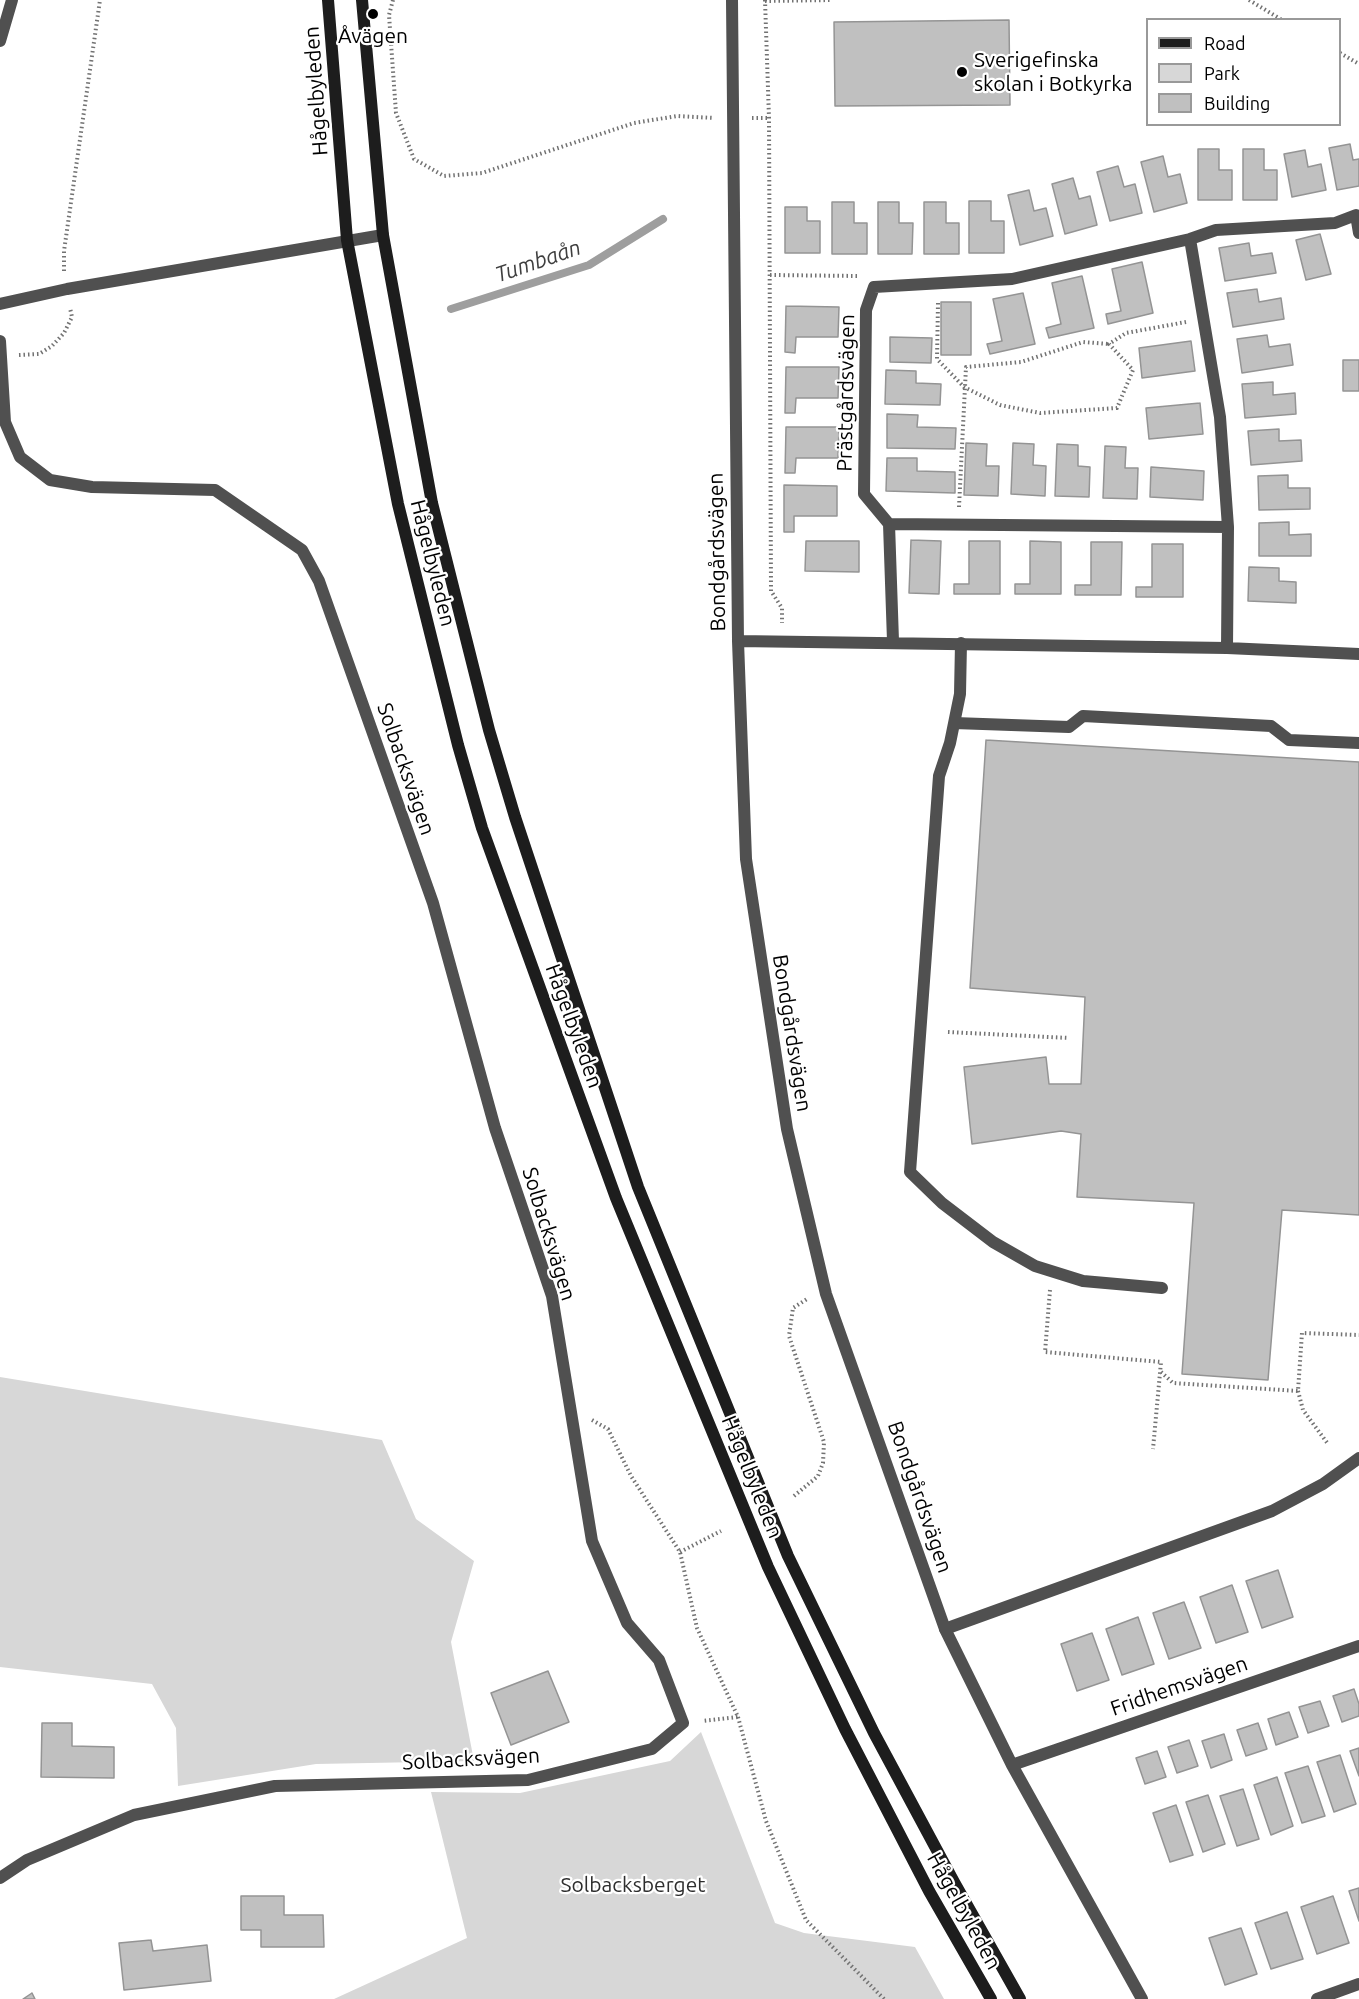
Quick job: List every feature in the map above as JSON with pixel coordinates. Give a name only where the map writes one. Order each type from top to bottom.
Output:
[{"type":"main road","name":"Hågelbyleden","points":[[328,0],[347,240],[398,504],[458,745],[486,839],[616,1198],[768,1568],[845,1729],[929,1891],[991,1999]]},
{"type":"main road","name":"Hågelbyleden","points":[[362,0],[383,235],[432,503],[489,730],[515,817],[638,1187],[788,1556],[874,1733],[1020,1999]]},
{"type":"street","points":[[0,41],[12,0]]},
{"type":"street","name":"Bondgårdsvägen","points":[[732,0],[738,641],[746,859],[787,1129],[826,1294],[945,1629],[1012,1765],[1142,1999]]},
{"type":"street","name":"Prästgårdsvägen","points":[[889,524],[864,494],[866,310],[874,287],[1012,279],[1190,239],[1216,230],[1335,223],[1356,215],[1359,233]]},
{"type":"street","points":[[0,304],[67,289],[383,235]]},
{"type":"street","points":[[1190,239],[1220,417],[1228,527],[1227,648]]},
{"type":"street","name":"Solbacksvägen","points":[[0,341],[5,422],[20,457],[50,480],[92,487],[215,490],[302,550],[319,581],[433,903],[495,1128],[552,1296],[592,1541],[627,1623],[659,1660],[683,1723],[652,1749],[528,1780],[275,1786],[134,1815],[27,1860],[0,1878]]},
{"type":"street","points":[[893,642],[889,524],[1228,527]]},
{"type":"street","points":[[738,641],[1227,648],[1359,654]]},
{"type":"street","points":[[961,643],[960,694],[939,776],[910,1172],[942,1203],[993,1242],[1035,1266],[1083,1281],[1162,1288]]},
{"type":"street","points":[[954,723],[1069,727],[1083,716],[1271,726],[1289,740],[1359,743]]},
{"type":"street","points":[[945,1629],[1272,1511],[1323,1484],[1359,1458]]},
{"type":"street","name":"Fridhemsvägen","points":[[1012,1765],[1359,1646]]},
{"type":"street","points":[[1317,1999],[1359,1984]]},
{"type":"path","points":[[3,365],[12,354],[39,354],[64,333],[72,317],[64,251],[100,0]]},
{"type":"path","points":[[393,0],[389,15],[396,113],[414,159],[444,176],[482,173],[634,123],[677,116],[770,118]]},
{"type":"path","points":[[782,640],[782,608],[771,591],[770,118],[765,0],[832,0]]},
{"type":"path","points":[[1249,0],[1279,18]]},
{"type":"path","points":[[1341,54],[1359,64]]},
{"type":"path","points":[[770,275],[867,276],[874,287]]},
{"type":"path","points":[[938,284],[937,359],[964,387],[1000,405],[1040,414],[1117,408],[1133,370],[1108,344]]},
{"type":"path","points":[[958,526],[966,367],[1021,362],[1083,342],[1108,344],[1126,333],[1204,319]]},
{"type":"path","points":[[948,1032],[1069,1038]]},
{"type":"path","points":[[1052,1271],[1045,1352],[1161,1362],[1153,1449]]},
{"type":"path","points":[[794,1496],[818,1476],[823,1463],[824,1442],[789,1336],[789,1321],[793,1308],[802,1300],[826,1294]]},
{"type":"path","points":[[1328,1444],[1303,1410],[1298,1391],[1302,1333],[1359,1335]]},
{"type":"path","points":[[1160,1371],[1173,1383],[1298,1391]]},
{"type":"path","points":[[569,1409],[609,1429],[631,1476],[680,1552],[697,1628],[738,1717],[766,1821],[806,1920],[884,1999]]},
{"type":"path","points":[[680,1552],[721,1531]]},
{"type":"path","points":[[683,1723],[738,1717]]},
{"type":"green space","points":[[0,1377],[382,1440],[416,1519],[474,1561],[451,1642],[474,1761],[316,1764],[178,1786],[176,1728],[152,1684],[0,1667]]},
{"type":"green space","name":"Solbacksberget","points":[[701,1732],[775,1923],[804,1933],[915,1947],[944,1999],[334,1999],[467,1938],[431,1792],[520,1793],[670,1761]]},
{"type":"building","points":[[1009,20],[1010,105],[835,106],[834,22]]},
{"type":"building","points":[[1350,144],[1353,160],[1359,159],[1359,186],[1337,190],[1329,148]]},
{"type":"building","points":[[1198,149],[1219,149],[1219,170],[1232,170],[1232,200],[1198,200]]},
{"type":"building","points":[[1243,149],[1264,149],[1264,170],[1277,170],[1277,200],[1243,200]]},
{"type":"building","points":[[1305,150],[1308,167],[1321,164],[1326,190],[1292,197],[1284,154]]},
{"type":"building","points":[[1163,156],[1168,177],[1180,174],[1187,203],[1154,212],[1141,162]]},
{"type":"building","points":[[1118,166],[1124,187],[1135,184],[1142,213],[1110,221],[1097,172]]},
{"type":"building","points":[[1073,178],[1079,199],[1090,196],[1097,225],[1065,234],[1052,184]]},
{"type":"building","points":[[1029,190],[1034,211],[1046,208],[1053,236],[1020,245],[1008,195]]},
{"type":"building","points":[[969,201],[991,201],[991,221],[1004,221],[1004,253],[969,253]]},
{"type":"building","points":[[832,202],[854,202],[854,223],[867,223],[867,254],[832,254]]},
{"type":"building","points":[[878,202],[899,202],[899,223],[913,223],[912,254],[878,254]]},
{"type":"building","points":[[924,202],[946,202],[946,223],[959,223],[959,254],[924,254]]},
{"type":"building","points":[[785,207],[807,207],[807,221],[820,221],[820,253],[785,253]]},
{"type":"building","points":[[1320,234],[1331,274],[1306,280],[1296,240]]},
{"type":"building","points":[[1249,243],[1251,256],[1272,253],[1276,273],[1225,281],[1219,248]]},
{"type":"building","points":[[1142,262],[1153,313],[1108,324],[1106,314],[1121,311],[1112,269]]},
{"type":"building","points":[[1082,276],[1094,328],[1049,338],[1046,328],[1061,324],[1052,283]]},
{"type":"building","points":[[1257,289],[1259,302],[1281,298],[1284,319],[1233,327],[1227,293]]},
{"type":"building","points":[[1023,293],[1035,344],[990,354],[987,344],[1002,341],[993,299]]},
{"type":"building","points":[[941,302],[971,302],[971,355],[941,355]]},
{"type":"building","points":[[786,306],[839,307],[838,337],[796,337],[795,353],[785,352]]},
{"type":"building","points":[[1267,335],[1269,347],[1290,344],[1293,365],[1242,373],[1237,339]]},
{"type":"building","points":[[890,337],[932,338],[931,363],[890,362]]},
{"type":"building","points":[[1191,341],[1195,371],[1142,378],[1139,348]]},
{"type":"building","points":[[1343,360],[1359,360],[1359,391],[1343,391]]},
{"type":"building","points":[[786,367],[839,367],[838,398],[796,398],[795,413],[785,413]]},
{"type":"building","points":[[886,370],[916,371],[916,383],[941,384],[940,405],[885,404]]},
{"type":"building","points":[[1273,382],[1273,395],[1295,393],[1296,414],[1245,418],[1242,384]]},
{"type":"building","points":[[1200,403],[1203,434],[1149,439],[1146,408]]},
{"type":"building","points":[[887,414],[918,415],[917,427],[956,428],[955,449],[887,448]]},
{"type":"building","points":[[786,427],[839,427],[838,458],[796,458],[795,473],[785,473]]},
{"type":"building","points":[[1279,429],[1279,441],[1301,440],[1302,461],[1251,465],[1248,431]]},
{"type":"building","points":[[966,443],[987,444],[986,466],[999,466],[998,496],[964,495]]},
{"type":"building","points":[[1013,443],[1034,444],[1033,465],[1046,466],[1045,496],[1011,494]]},
{"type":"building","points":[[1057,444],[1078,445],[1078,466],[1090,467],[1089,497],[1055,496]]},
{"type":"building","points":[[1105,446],[1126,447],[1125,468],[1138,468],[1137,499],[1103,498]]},
{"type":"building","points":[[887,458],[917,458],[917,471],[955,472],[955,493],[886,491]]},
{"type":"building","points":[[1151,467],[1204,471],[1203,500],[1150,497]]},
{"type":"building","points":[[1288,475],[1288,488],[1310,488],[1310,509],[1259,510],[1258,476]]},
{"type":"building","points":[[784,485],[837,486],[837,516],[794,516],[794,532],[784,532]]},
{"type":"building","points":[[1289,522],[1289,535],[1311,534],[1311,556],[1259,556],[1259,523]]},
{"type":"building","points":[[911,540],[941,541],[939,594],[909,593]]},
{"type":"building","points":[[806,541],[859,541],[859,572],[805,571]]},
{"type":"building","points":[[969,541],[1000,541],[1000,594],[954,594],[954,584],[969,584]]},
{"type":"building","points":[[1030,541],[1061,542],[1061,594],[1015,594],[1015,584],[1030,584]]},
{"type":"building","points":[[1091,542],[1122,542],[1121,595],[1075,595],[1075,585],[1091,585]]},
{"type":"building","points":[[1152,544],[1183,544],[1183,597],[1136,597],[1136,587],[1152,587]]},
{"type":"building","points":[[1249,567],[1279,568],[1279,581],[1296,582],[1296,603],[1248,601]]},
{"type":"building","points":[[986,740],[1359,762],[1359,1215],[1282,1210],[1268,1380],[1182,1374],[1194,1203],[1077,1197],[1081,1134],[1061,1131],[972,1144],[964,1067],[1046,1057],[1049,1084],[1081,1084],[1085,997],[970,988]]},
{"type":"building","points":[[1278,1570],[1293,1617],[1262,1628],[1246,1581]]},
{"type":"building","points":[[1232,1585],[1248,1632],[1216,1643],[1200,1597]]},
{"type":"building","points":[[1184,1602],[1201,1648],[1169,1659],[1153,1613]]},
{"type":"building","points":[[1138,1617],[1154,1664],[1122,1675],[1106,1629]]},
{"type":"building","points":[[1092,1633],[1109,1680],[1077,1691],[1061,1644]]},
{"type":"building","points":[[548,1671],[569,1722],[511,1745],[491,1693]]},
{"type":"building","points":[[1354,1689],[1359,1704],[1359,1716],[1342,1722],[1333,1696]]},
{"type":"building","points":[[1320,1701],[1329,1726],[1308,1733],[1299,1707]]},
{"type":"building","points":[[1289,1712],[1298,1737],[1276,1745],[1268,1719]]},
{"type":"building","points":[[42,1723],[72,1723],[72,1746],[114,1747],[114,1778],[41,1777]]},
{"type":"building","points":[[1258,1723],[1267,1749],[1246,1756],[1237,1730]]},
{"type":"building","points":[[1224,1734],[1232,1760],[1211,1768],[1202,1741]]},
{"type":"building","points":[[1189,1740],[1198,1766],[1177,1773],[1168,1747]]},
{"type":"building","points":[[1359,1748],[1359,1776],[1350,1751]]},
{"type":"building","points":[[1157,1751],[1166,1777],[1145,1784],[1136,1758]]},
{"type":"building","points":[[1340,1755],[1356,1804],[1334,1812],[1317,1762]]},
{"type":"building","points":[[1308,1766],[1325,1816],[1302,1823],[1285,1773]]},
{"type":"building","points":[[1277,1777],[1293,1826],[1271,1835],[1254,1785]]},
{"type":"building","points":[[1243,1789],[1259,1839],[1237,1846],[1220,1796]]},
{"type":"building","points":[[1208,1795],[1225,1844],[1203,1852],[1186,1802]]},
{"type":"building","points":[[1176,1805],[1193,1855],[1170,1862],[1153,1813]]},
{"type":"building","points":[[1359,1888],[1359,1921],[1349,1891]]},
{"type":"building","points":[[241,1896],[284,1896],[284,1915],[323,1915],[324,1947],[261,1947],[261,1930],[241,1930]]},
{"type":"building","points":[[1333,1896],[1349,1943],[1317,1954],[1301,1907]]},
{"type":"building","points":[[1287,1912],[1303,1959],[1271,1969],[1255,1923]]},
{"type":"building","points":[[1241,1928],[1257,1974],[1225,1985],[1209,1938]]},
{"type":"building","points":[[151,1940],[153,1951],[207,1945],[211,1981],[124,1990],[119,1943]]},
{"type":"building","points":[[32,1993],[35,1999],[23,1999]]},
{"type":"waterway","name":"Tumbaån","points":[[451,309],[589,265],[663,219]]},
{"type":"place","name":"Åvägen","points":[[373,14]]},
{"type":"place","name":"Sverigefinska skolan i Botkyrka","points":[[962,72]]}]
